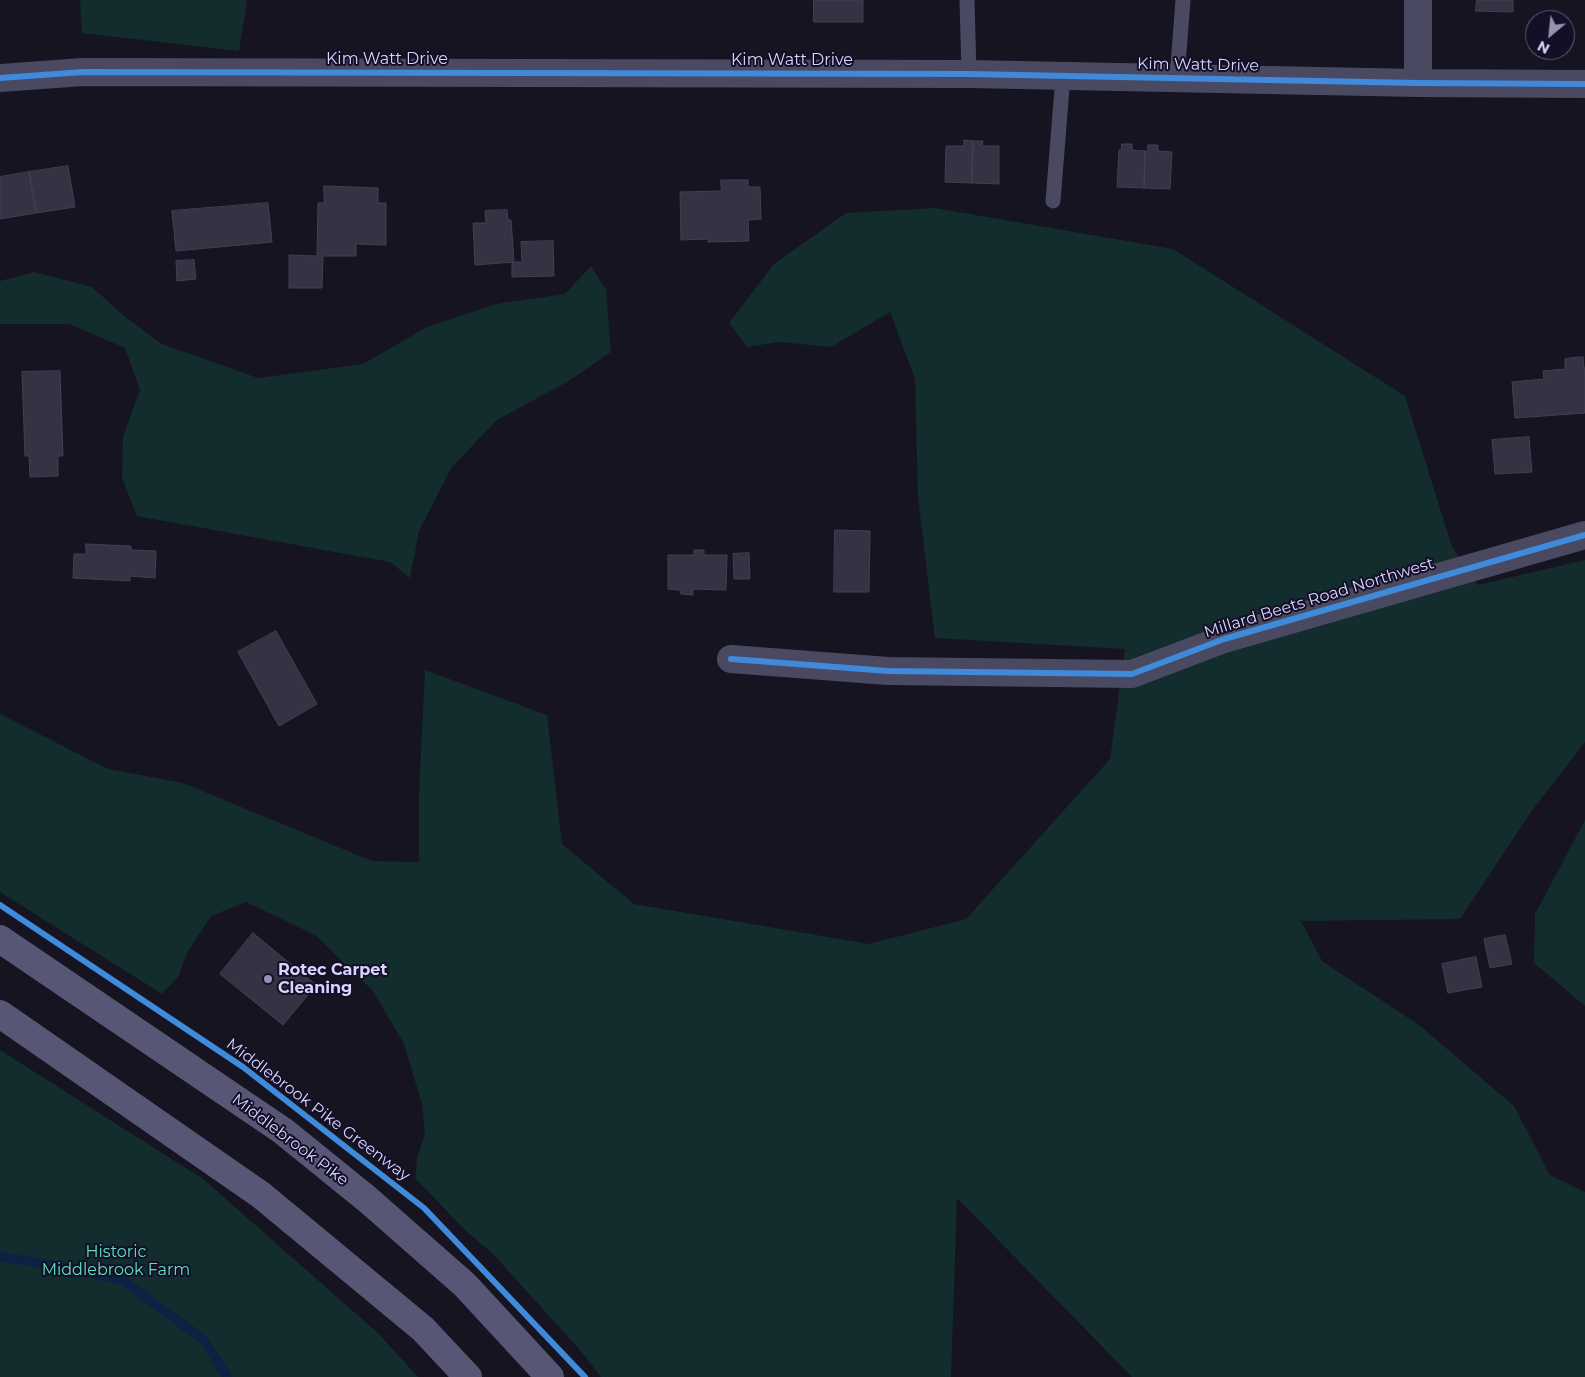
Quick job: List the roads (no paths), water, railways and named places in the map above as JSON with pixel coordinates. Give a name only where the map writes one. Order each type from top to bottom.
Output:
[{"type":"main road","name":"Middlebrook Pike","points":[[0,939],[283,1131],[367,1199],[465,1285],[550,1377]]},
{"type":"main road","points":[[0,1014],[260,1195],[423,1329],[468,1377]]},
{"type":"street","points":[[1418,0],[1418,83]]},
{"type":"street","name":"Kim Watt Drive","points":[[0,78],[83,72],[969,74],[1418,83],[1585,84]]},
{"type":"street","name":"Millard Beets Road Northwest","points":[[730,659],[888,671],[1132,674],[1224,639],[1585,535]]},
{"type":"lane","points":[[966,0],[969,74]]},
{"type":"lane","points":[[1177,78],[1183,0]]},
{"type":"lane","points":[[1053,201],[1063,76]]},
{"type":"waterway","points":[[0,1257],[47,1264],[122,1280],[203,1339],[227,1377]]},
{"type":"place","name":"Rotec Carpet Cleaning","points":[[268,979]]},
{"type":"park label","name":"Historic Middlebrook Farm","points":[[116,1261]]}]
